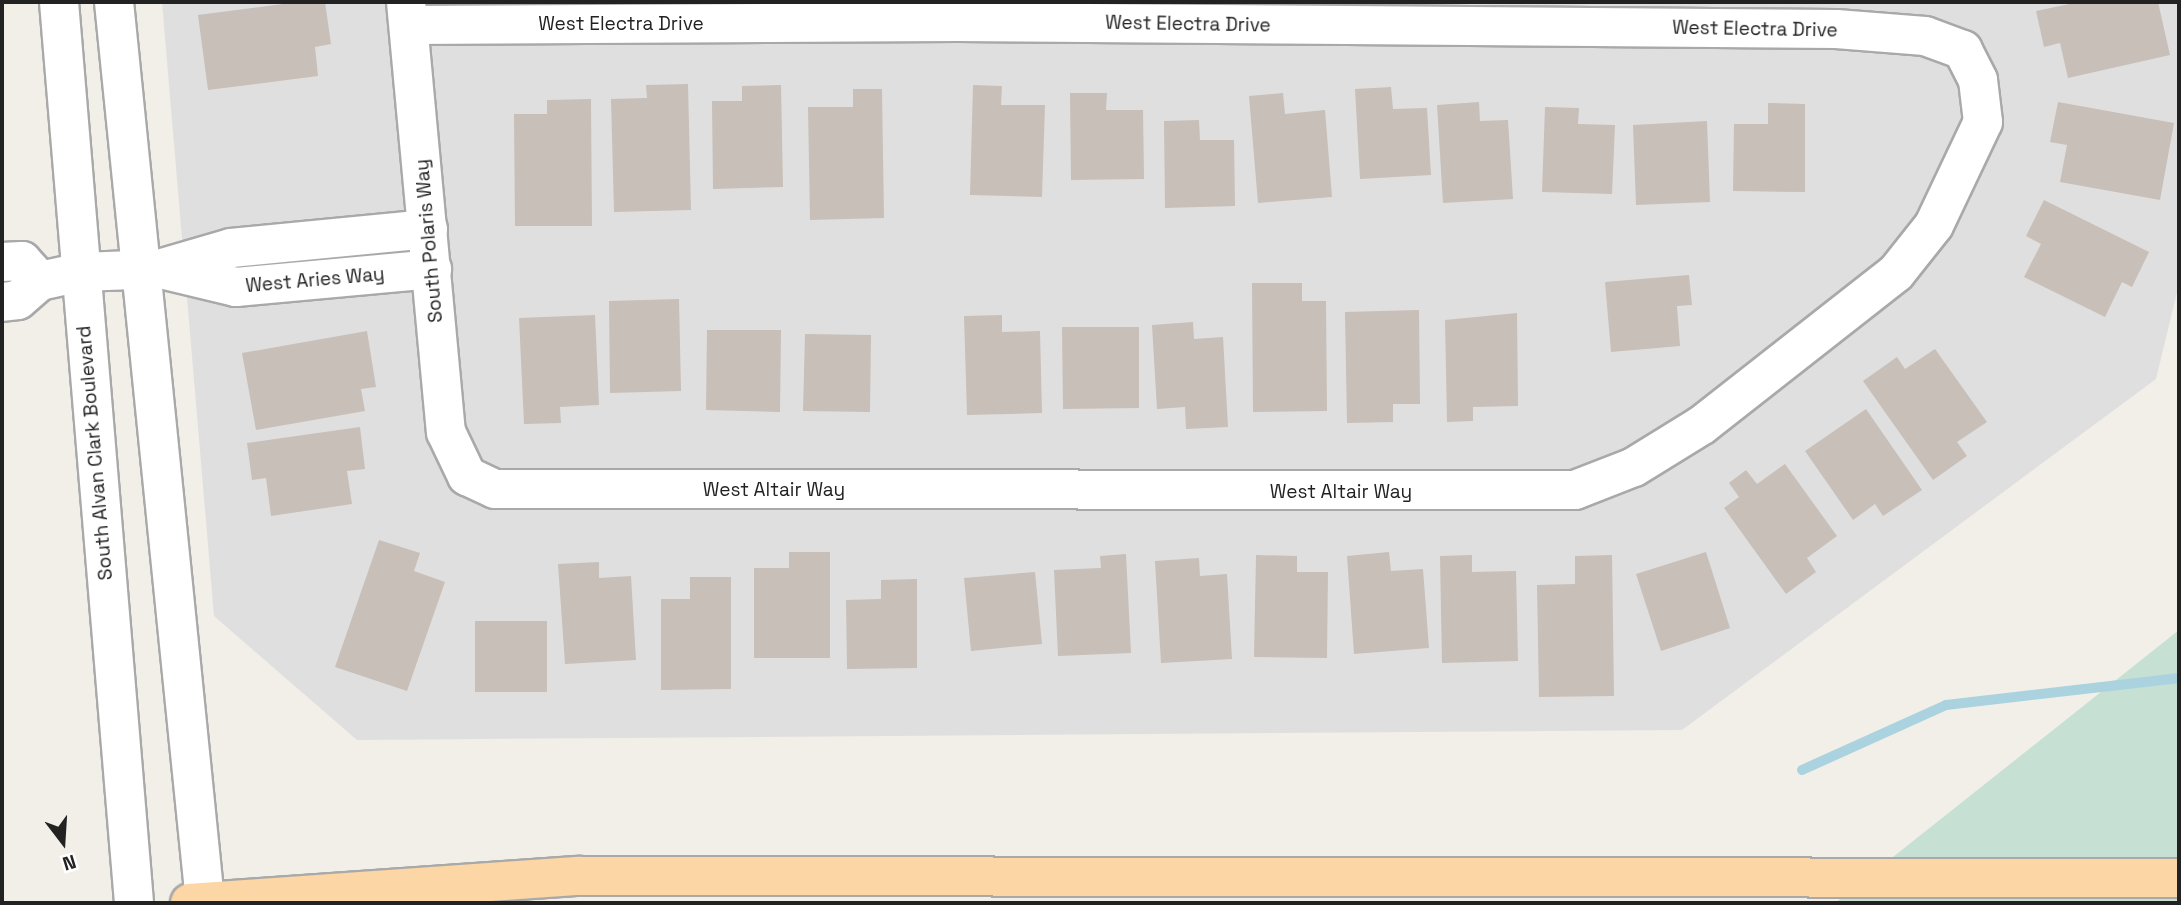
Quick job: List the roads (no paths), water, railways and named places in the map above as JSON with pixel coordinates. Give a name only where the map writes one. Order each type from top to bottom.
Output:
[{"type":"main road","points":[[197,902],[592,876],[2179,878]]},
{"type":"street","name":"South Alvan Clark Boulevard","points":[[59,2],[134,903]]},
{"type":"street","points":[[114,2],[150,269],[197,902]]},
{"type":"street","name":"West Electra Drive","points":[[408,13],[1423,14],[1836,29],[1926,36],[1963,50]]},
{"type":"street","name":"South Polaris Way","points":[[408,13],[446,432],[467,476]]},
{"type":"street","name":"West Altair Way","points":[[467,476],[479,484],[513,489],[1537,493],[1599,484],[1668,447],[1725,409],[1875,292],[1915,253],[1968,158],[1983,122],[1978,80],[1963,50]]},
{"type":"street","name":"West Aries Way","points":[[40,281],[81,272],[150,269],[231,248],[428,229]]},
{"type":"street","points":[[2,262],[22,261],[40,281],[18,300],[2,302]]},
{"type":"street","name":"West Aries Way","points":[[150,269],[236,287],[432,269]]},
{"type":"waterway","points":[[1802,770],[1946,705],[2179,678]]}]
